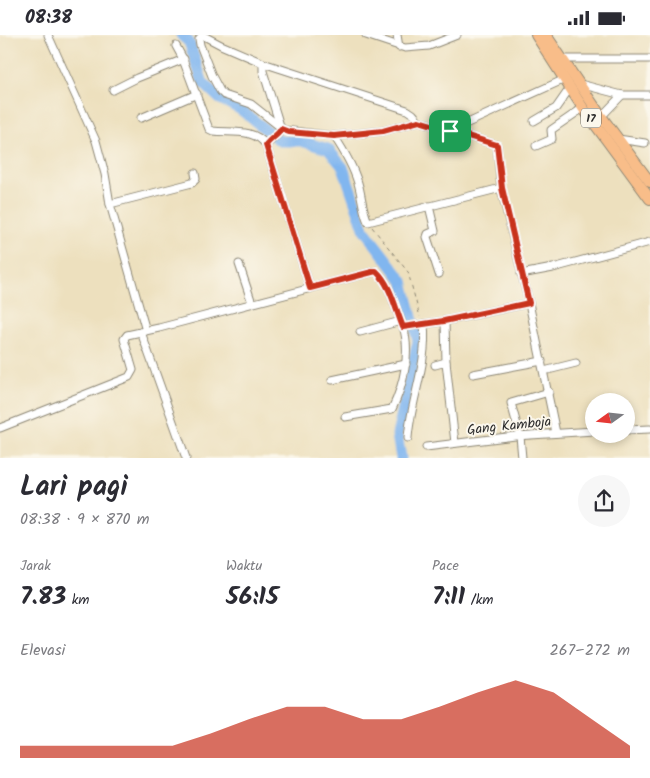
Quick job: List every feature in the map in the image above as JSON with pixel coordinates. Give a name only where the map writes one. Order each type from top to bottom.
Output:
[{"type":"highway","name":"17","points":[[536,35],[572,84],[601,116],[650,182]]},
{"type":"highway","name":"17","points":[[546,35],[562,59],[583,108],[650,199]]},
{"type":"street","points":[[48,35],[96,141],[105,174],[110,204],[144,331],[186,458]]},
{"type":"street","points":[[419,121],[413,113],[263,63],[202,35],[199,39],[212,77],[220,91],[224,95],[250,104],[280,131],[334,136],[383,131],[419,121],[497,145],[502,188],[549,392],[556,433]]},
{"type":"street","points":[[366,35],[405,49],[429,46],[456,35]]},
{"type":"street","points":[[397,35],[399,47]]},
{"type":"street","points":[[176,46],[184,59],[205,122],[210,131],[254,134],[268,143],[310,288]]},
{"type":"street","points":[[113,90],[184,59]]},
{"type":"street","points":[[562,59],[650,59]]},
{"type":"street","points":[[263,63],[263,71],[280,131]]},
{"type":"street","points":[[534,121],[556,108],[572,84]]},
{"type":"street","points":[[450,131],[572,84],[622,95],[650,95]]},
{"type":"street","points":[[142,118],[197,94]]},
{"type":"street","points":[[596,125],[601,116],[622,95]]},
{"type":"street","points":[[536,146],[552,139],[552,129],[583,108]]},
{"type":"street","points":[[268,143],[280,131]]},
{"type":"street","points":[[334,136],[348,157],[358,181],[364,214],[368,221],[502,188]]},
{"type":"street","points":[[618,139],[646,143]]},
{"type":"street","points":[[110,204],[192,183],[196,179],[195,173]]},
{"type":"street","points":[[429,206],[435,231],[426,237],[439,274]]},
{"type":"street","points":[[521,274],[552,268],[650,242]]},
{"type":"street","points":[[239,264],[252,303]]},
{"type":"street","points":[[0,428],[129,377],[132,374],[133,366],[124,338],[127,335],[376,271],[383,279],[404,325],[406,364],[392,409],[345,417]]},
{"type":"street","points":[[360,331],[404,325],[422,325],[529,303]]},
{"type":"street","points":[[444,321],[446,362],[455,443]]},
{"type":"street","points":[[408,437],[409,422],[424,361],[425,337],[422,325]]},
{"type":"street","points":[[473,374],[542,361]]},
{"type":"street","points":[[435,365],[446,362]]},
{"type":"street","points":[[544,371],[576,363]]},
{"type":"street","points":[[332,380],[406,364]]},
{"type":"street","points":[[522,458],[520,436],[512,403],[549,392]]},
{"type":"street","points":[[635,430],[650,429]]},
{"type":"street","name":"Gang Kamboja","points":[[426,447],[520,436],[585,431]]},
{"type":"path","points":[[368,221],[408,272],[422,325]]},
{"type":"waterway","points":[[181,35],[189,42],[203,83],[220,99],[241,110],[280,141],[301,141],[328,149],[343,167],[365,231],[403,281],[418,341],[397,435],[401,458]]},
{"type":"route","points":[[419,121],[450,131],[495,144],[498,147],[502,188],[529,303],[444,321],[403,327],[388,289],[376,271],[310,288],[266,145],[269,141],[281,129],[289,132],[334,136],[383,131],[419,121]]}]
